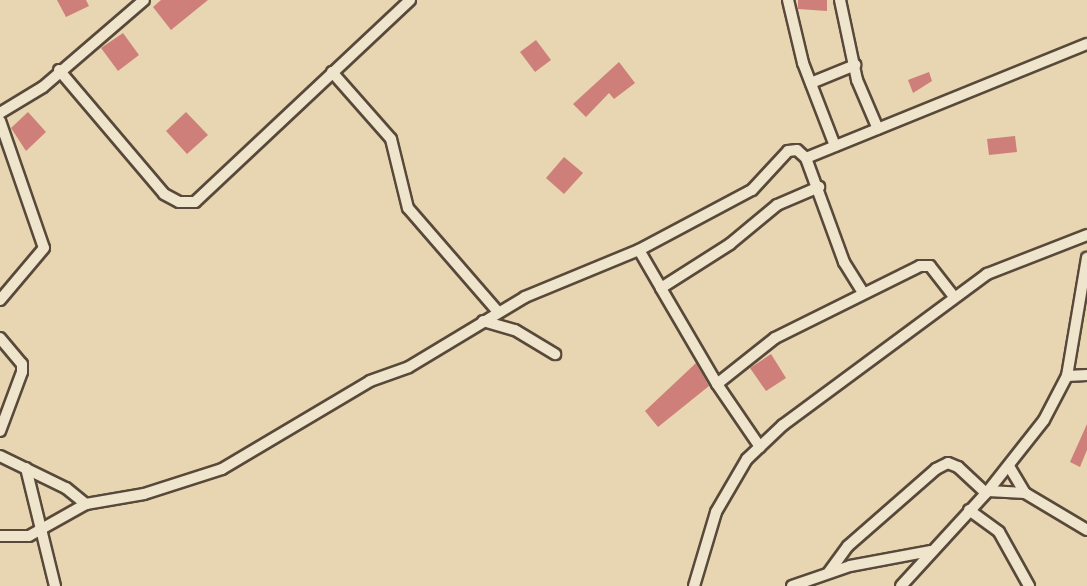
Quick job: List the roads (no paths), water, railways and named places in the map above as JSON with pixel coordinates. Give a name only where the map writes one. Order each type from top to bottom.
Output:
[{"type":"street","points":[[0,113],[23,103],[144,0]]},
{"type":"street","points":[[59,70],[131,159],[164,194],[179,202],[195,202],[212,190],[410,0]]},
{"type":"street","points":[[788,0],[811,83],[835,146]]},
{"type":"street","points":[[840,0],[856,65],[878,128]]},
{"type":"street","points":[[806,158],[1087,44]]},
{"type":"street","points":[[811,83],[856,65]]},
{"type":"street","points":[[332,72],[391,139],[408,208],[498,312]]},
{"type":"street","points":[[0,121],[44,248],[0,300]]},
{"type":"street","points":[[0,536],[29,536],[86,504],[144,494],[222,469],[370,381],[409,368],[498,312],[560,280],[639,250],[752,190],[788,151],[796,150],[806,158],[819,187],[844,262],[862,291]]},
{"type":"street","points":[[661,288],[730,244],[777,205],[819,187]]},
{"type":"street","points":[[694,586],[716,512],[747,459],[760,447],[987,274],[1087,235]]},
{"type":"street","points":[[639,250],[717,384],[760,447]]},
{"type":"street","points":[[901,586],[930,551],[987,492],[1044,420],[1067,376],[1087,258]]},
{"type":"street","points":[[717,384],[775,338],[862,291],[925,265],[954,297]]},
{"type":"street","points":[[483,321],[515,330],[555,354]]},
{"type":"street","points":[[0,338],[22,364],[0,431]]},
{"type":"street","points":[[1067,376],[1087,375]]},
{"type":"street","points":[[0,456],[26,468],[86,504]]},
{"type":"street","points":[[830,572],[848,546],[936,469],[948,463],[958,467],[987,492],[1025,493]]},
{"type":"street","points":[[1009,466],[1025,493],[1087,530]]},
{"type":"street","points":[[26,468],[44,526],[55,586]]},
{"type":"street","points":[[969,510],[999,532],[1029,586]]},
{"type":"street","points":[[792,586],[830,572],[930,551]]}]
